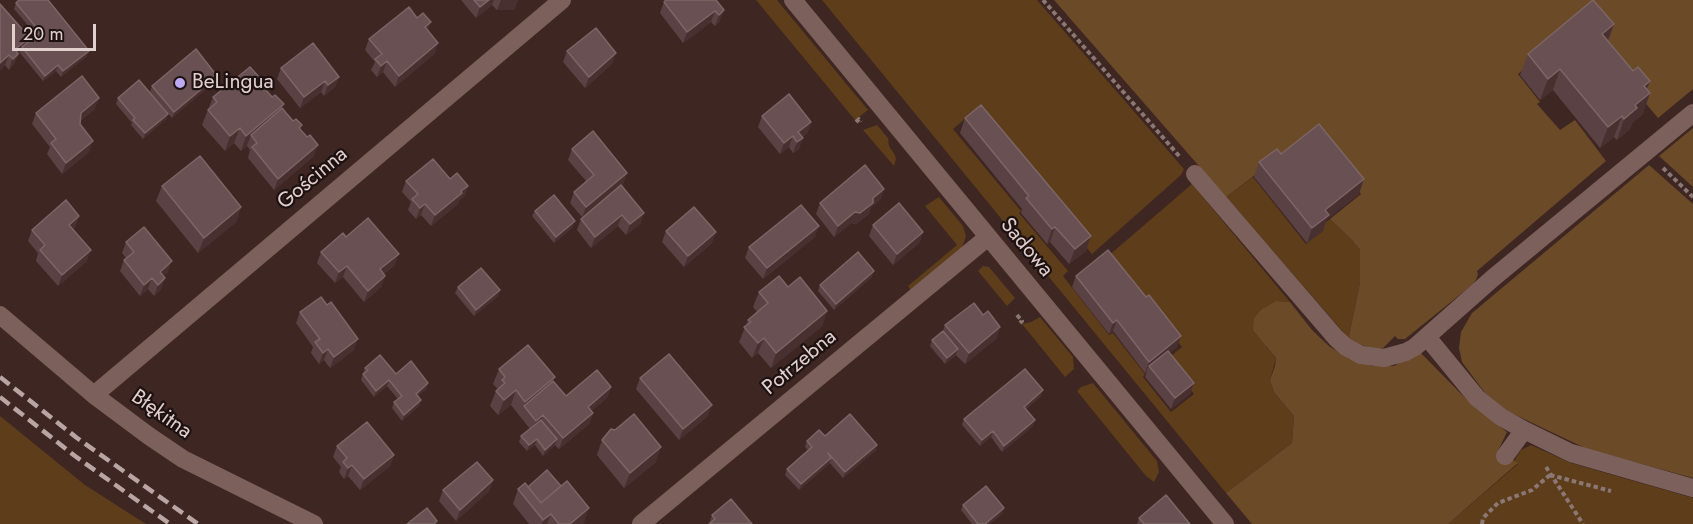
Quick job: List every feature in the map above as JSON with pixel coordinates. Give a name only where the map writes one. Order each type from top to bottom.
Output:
[{"type":"street","name":"Gościnna","points":[[94,395],[562,0]]},
{"type":"street","name":"Sadowa","points":[[793,0],[1226,524]]},
{"type":"street","points":[[1195,174],[1346,347],[1361,355],[1384,358],[1406,352],[1427,337],[1493,279],[1693,113]]},
{"type":"street","name":"Potrzebna","points":[[641,524],[988,237]]},
{"type":"street","name":"Błękitna","points":[[0,315],[94,395],[183,459],[314,524]]},
{"type":"street","points":[[1427,337],[1477,398],[1501,417],[1571,453],[1693,488]]},
{"type":"street","points":[[1505,456],[1524,429]]},
{"type":"path","points":[[1043,0],[1195,174]]},
{"type":"path","points":[[856,122],[859,119],[862,123]]},
{"type":"path","points":[[1017,315],[1022,321],[1020,323]]},
{"type":"path","points":[[1482,524],[1483,518],[1498,503],[1532,490],[1550,475],[1583,524]]},
{"type":"shaded area","points":[[756,0],[777,0],[868,110],[855,120]]},
{"type":"shaded area","points":[[822,0],[1037,0],[1184,169],[1181,175],[1092,254],[972,113],[953,129],[1068,271],[1063,276],[1109,335],[1113,333],[1145,374],[1143,377],[1171,412],[1194,394],[1166,360],[1182,347],[1107,257],[1192,184],[1290,302],[1276,301],[1266,346],[1276,358],[1270,380],[1274,392],[1294,416],[1292,443],[1226,493]]},
{"type":"shaded area","points":[[1054,0],[1693,0],[1693,89],[1658,118],[1631,86],[1586,19],[1518,74],[1540,102],[1537,104],[1560,130],[1575,120],[1606,161],[1477,271],[1476,280],[1472,285],[1405,339],[1398,339],[1395,336],[1383,348],[1375,350],[1351,341],[1349,336],[1360,283],[1360,250],[1330,219],[1361,194],[1314,138],[1271,163],[1226,197]]},
{"type":"shaded area","points":[[877,125],[888,138],[889,146],[896,159],[894,166],[863,130]]},
{"type":"shaded area","points":[[1693,128],[1693,187],[1659,156]]},
{"type":"shaded area","points":[[1649,165],[1693,204],[1693,478],[1587,449],[1505,410],[1485,393],[1462,362],[1459,348],[1461,332],[1472,313]]},
{"type":"shaded area","points":[[1253,177],[1306,244],[1324,230],[1321,226],[1330,219],[1360,250],[1360,283],[1349,336],[1351,341],[1226,197]]},
{"type":"shaded area","points":[[939,197],[963,226],[966,236],[961,250],[912,292],[908,286],[957,245],[925,206]]},
{"type":"shaded area","points":[[983,266],[989,267],[1015,298],[1007,306],[978,271]]},
{"type":"shaded area","points":[[1276,301],[1290,302],[1312,330],[1329,346],[1349,359],[1373,366],[1394,366],[1419,351],[1473,406],[1507,432],[1498,451],[1518,463],[1448,524],[1252,524],[1226,493],[1292,443],[1294,416],[1274,392],[1270,380],[1276,358],[1253,330],[1254,318],[1261,310]]},
{"type":"shaded area","points":[[1040,317],[1073,357],[1074,369],[1065,377],[1022,324]]},
{"type":"shaded area","points":[[1093,383],[1157,461],[1159,472],[1154,482],[1146,476],[1077,391]]},
{"type":"shaded area","points":[[0,416],[85,485],[146,524],[0,524]]},
{"type":"shaded area","points":[[1531,445],[1571,463],[1693,498],[1693,524],[1448,524],[1518,464],[1514,461],[1521,450]]},
{"type":"building","points":[[19,0],[48,0],[89,51],[63,71],[58,65],[45,76],[22,47],[40,32],[16,3]]},
{"type":"building","points":[[474,0],[489,0],[480,7]]},
{"type":"building","points":[[666,0],[716,0],[724,10],[719,15],[715,11],[687,32],[664,2]]},
{"type":"building","points":[[1593,0],[1614,24],[1602,34],[1633,71],[1638,67],[1650,81],[1644,86],[1650,93],[1635,105],[1637,108],[1624,119],[1622,116],[1608,127],[1560,69],[1548,79],[1528,54]]},
{"type":"building","points":[[0,4],[30,38],[15,49],[18,54],[13,59],[9,55],[0,63]]},
{"type":"building","points":[[409,7],[417,18],[423,13],[431,22],[425,27],[438,43],[399,76],[387,61],[381,66],[375,59],[382,54],[369,39]]},
{"type":"building","points":[[596,28],[616,53],[589,77],[567,51]]},
{"type":"building","points":[[313,43],[339,77],[328,85],[325,81],[304,97],[281,68]]},
{"type":"building","points":[[196,49],[217,76],[174,112],[152,86]]},
{"type":"building","points":[[250,67],[268,87],[265,89],[272,97],[275,95],[284,104],[246,136],[240,128],[230,136],[208,110],[217,102],[213,97]]},
{"type":"building","points":[[82,76],[99,98],[81,113],[80,124],[93,141],[66,163],[51,143],[56,139],[36,113]]},
{"type":"building","points":[[139,80],[168,114],[145,133],[118,98]]},
{"type":"building","points":[[789,94],[811,122],[798,132],[803,138],[797,142],[793,136],[784,143],[762,116]]},
{"type":"building","points":[[981,105],[1091,236],[1075,249],[1055,227],[1052,229],[1026,198],[1029,196],[965,118]]},
{"type":"building","points":[[282,108],[293,121],[296,119],[302,125],[299,128],[307,137],[310,135],[318,145],[278,179],[252,147],[257,143],[251,135]]},
{"type":"building","points":[[1319,124],[1364,179],[1325,210],[1329,215],[1312,228],[1259,162],[1277,149],[1281,154]]},
{"type":"building","points":[[593,131],[627,173],[586,207],[574,192],[594,175],[572,149]]},
{"type":"building","points":[[200,156],[241,207],[204,238],[162,186]]},
{"type":"building","points":[[433,159],[450,179],[457,173],[468,186],[435,215],[425,204],[420,208],[412,199],[418,194],[406,181]]},
{"type":"building","points":[[865,165],[884,189],[873,198],[873,203],[860,213],[855,212],[838,226],[820,203]]},
{"type":"building","points":[[621,185],[644,213],[630,224],[622,215],[595,237],[581,219]]},
{"type":"building","points":[[554,195],[575,221],[556,237],[535,211]]},
{"type":"building","points":[[66,200],[79,216],[69,225],[91,250],[62,275],[40,250],[45,245],[32,230]]},
{"type":"building","points":[[899,203],[923,232],[897,254],[873,225]]},
{"type":"building","points":[[801,205],[819,226],[767,268],[749,247]]},
{"type":"building","points":[[694,207],[716,232],[688,256],[666,231]]},
{"type":"building","points":[[368,218],[399,254],[380,269],[385,276],[368,291],[347,266],[339,272],[321,252],[343,233],[346,237]]},
{"type":"building","points":[[144,227],[172,261],[160,272],[165,278],[158,285],[152,278],[144,285],[124,260],[134,252],[126,242]]},
{"type":"building","points":[[1108,250],[1146,297],[1149,295],[1181,336],[1149,362],[1117,320],[1113,323],[1076,276]]},
{"type":"building","points":[[858,252],[874,271],[836,304],[820,285]]},
{"type":"building","points":[[481,268],[500,290],[476,310],[458,287]]},
{"type":"building","points":[[779,276],[788,287],[800,277],[827,311],[776,353],[764,338],[758,343],[744,327],[751,322],[748,320],[768,303],[759,292]]},
{"type":"building","points":[[321,297],[327,305],[331,302],[358,339],[334,357],[328,349],[323,353],[315,342],[320,339],[300,312]]},
{"type":"building","points":[[974,303],[983,315],[988,311],[1000,327],[969,353],[945,325]]},
{"type":"building","points":[[943,331],[958,349],[947,358],[932,340]]},
{"type":"building","points":[[528,345],[555,377],[525,402],[516,390],[504,400],[496,391],[505,383],[502,380],[505,377],[499,369]]},
{"type":"building","points":[[1168,351],[1194,383],[1175,398],[1149,366]]},
{"type":"building","points":[[669,354],[712,405],[683,429],[640,378]]},
{"type":"building","points":[[380,355],[396,374],[411,361],[428,383],[416,394],[421,400],[404,415],[394,402],[402,396],[389,380],[376,391],[363,374],[368,370],[365,368]]},
{"type":"building","points":[[1025,369],[1043,390],[1024,407],[1035,420],[1004,446],[993,431],[982,440],[964,419]]},
{"type":"building","points":[[597,370],[611,387],[588,407],[593,413],[563,438],[543,415],[536,421],[524,406],[553,381],[566,396]]},
{"type":"building","points":[[634,414],[661,447],[630,473],[602,440],[611,429],[615,430]]},
{"type":"building","points":[[850,414],[877,445],[845,472],[828,453],[831,458],[801,484],[787,469],[812,447],[807,441],[819,430],[825,436]]},
{"type":"building","points":[[541,420],[557,439],[545,450],[537,439],[529,445],[521,436]]},
{"type":"building","points":[[367,422],[394,455],[364,479],[352,465],[348,468],[343,462],[347,458],[337,446]]},
{"type":"building","points":[[477,462],[493,480],[460,510],[443,490]]},
{"type":"building","points":[[547,470],[561,486],[541,503],[528,487]]},
{"type":"building","points":[[567,481],[589,508],[570,524],[559,524],[551,514],[543,520],[518,489],[525,483],[541,503]]},
{"type":"building","points":[[986,486],[1004,508],[985,524],[978,524],[963,505]]},
{"type":"building","points":[[1166,495],[1190,524],[1144,524],[1139,518]]},
{"type":"building","points":[[731,499],[752,524],[709,524],[715,519],[712,515]]},
{"type":"building","points":[[427,508],[437,521],[434,524],[407,524]]},
{"type":"railway","points":[[0,377],[77,438],[198,524]]},
{"type":"railway","points":[[0,397],[75,456],[170,524]]},
{"type":"place","name":"BeLingua","points":[[180,83]]}]
